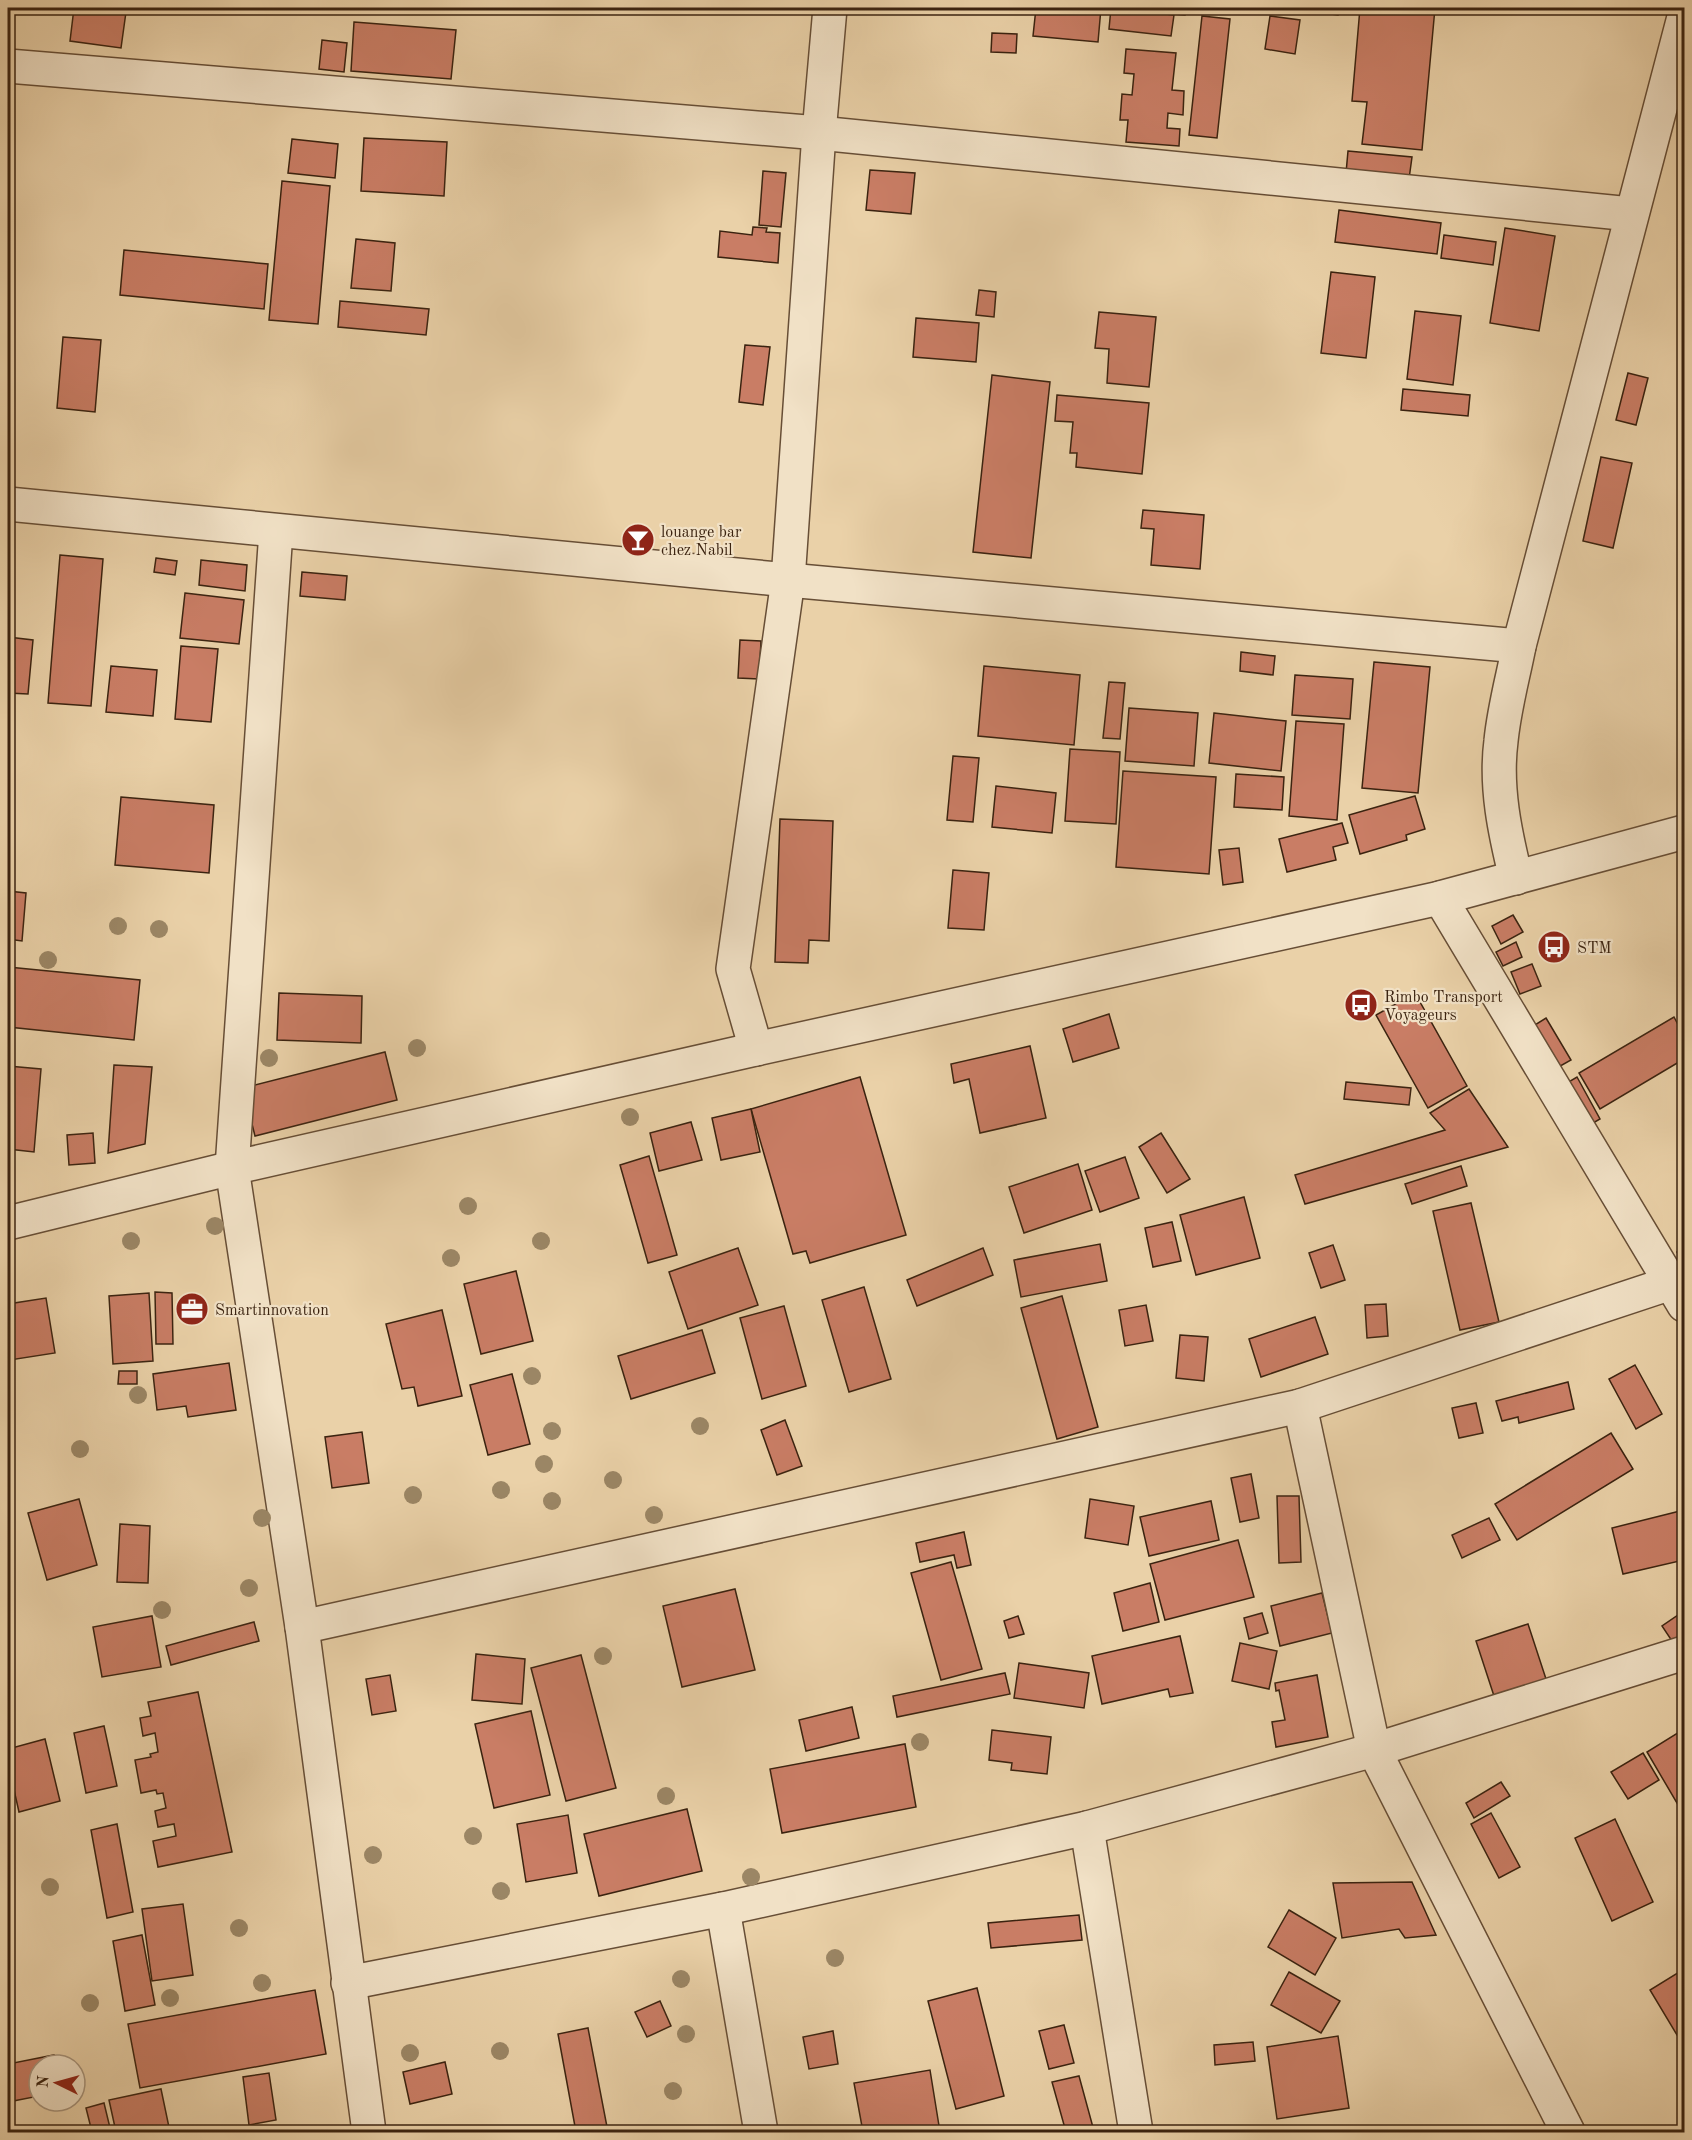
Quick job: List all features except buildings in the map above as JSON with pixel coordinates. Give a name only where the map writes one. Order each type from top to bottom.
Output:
[{"type":"street","points":[[756,1049],[733,969],[788,580],[819,133],[830,8]]},
{"type":"street","points":[[1516,878],[1504,829],[1500,792],[1500,742],[1519,646],[1631,214],[1682,31]]},
{"type":"street","points":[[8,66],[819,133],[1631,214]]},
{"type":"street","points":[[8,504],[788,580],[1519,646]]},
{"type":"street","points":[[276,531],[232,1168],[302,1627],[369,2133]]},
{"type":"street","points":[[8,1223],[232,1168],[756,1049],[1440,898],[1684,832]]},
{"type":"street","points":[[302,1627],[1299,1406],[1678,1294],[1440,898]]},
{"type":"street","points":[[1299,1406],[1374,1750],[1568,2133]]},
{"type":"street","points":[[348,1983],[723,1909],[1087,1828],[1374,1750],[1684,1653]]},
{"type":"street","points":[[1087,1828],[1136,2133]]},
{"type":"street","points":[[723,1909],[761,2133]]},
{"type":"place","name":"louange bar chez Nabil","points":[[638,540]]},
{"type":"place","name":"STM","points":[[1554,947]]},
{"type":"place","name":"Rimbo Transport Voyageurs","points":[[1361,1005]]},
{"type":"place","name":"Smartinnovation","points":[[192,1309]]}]
